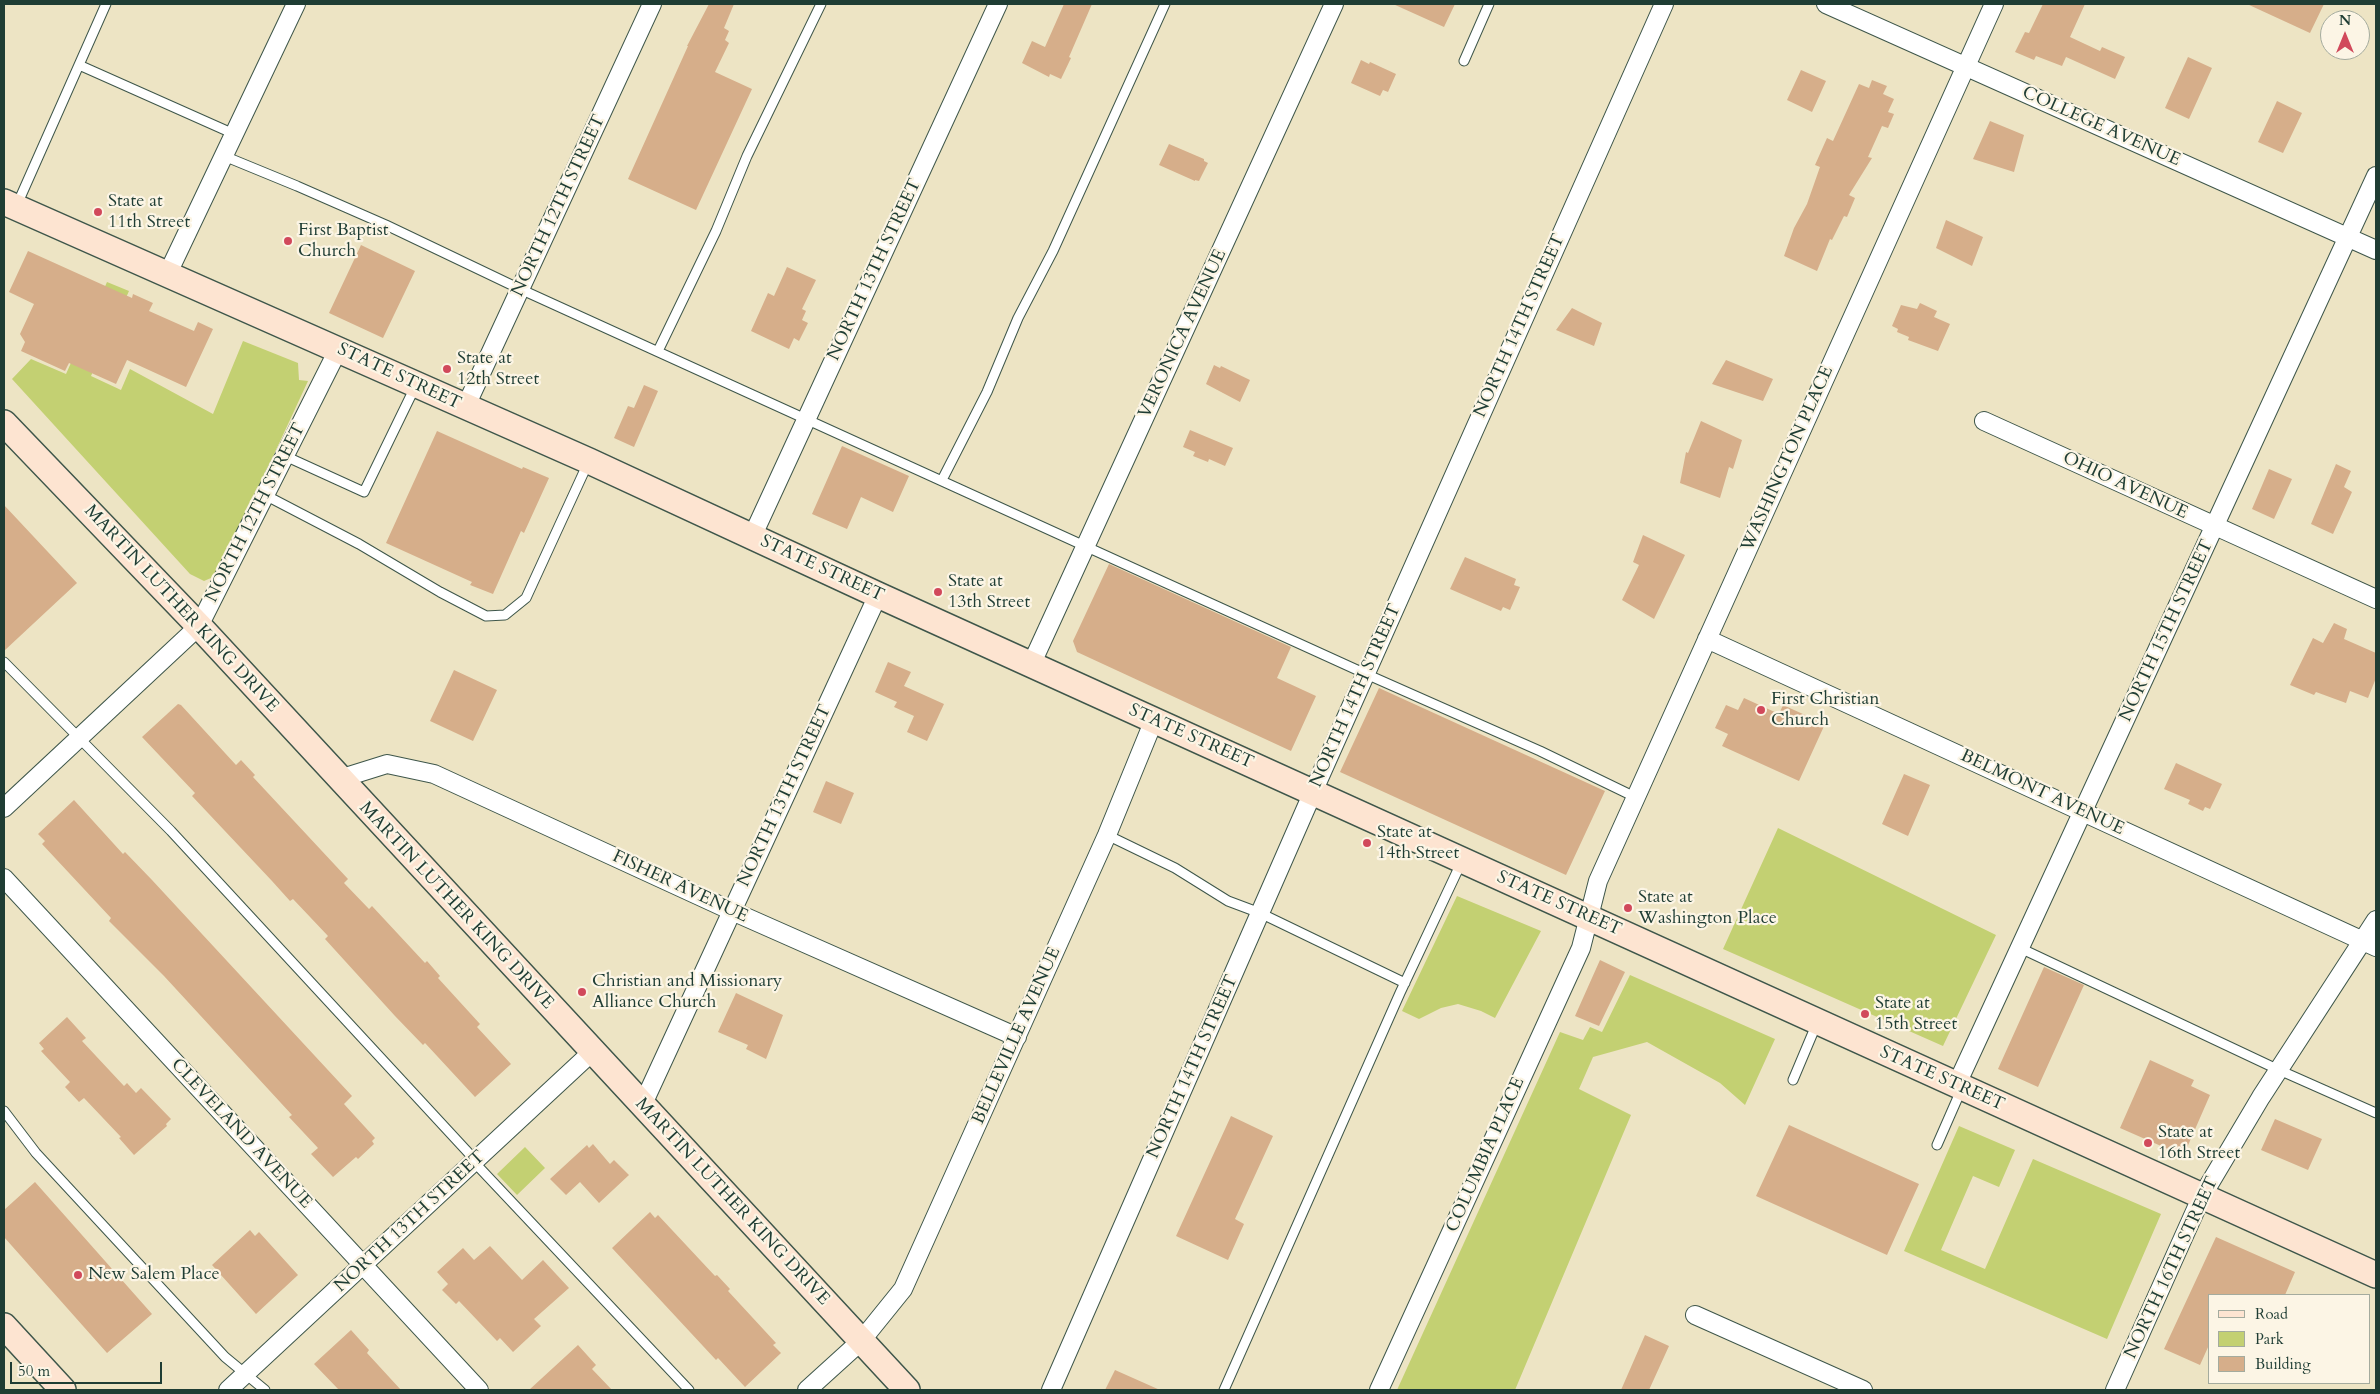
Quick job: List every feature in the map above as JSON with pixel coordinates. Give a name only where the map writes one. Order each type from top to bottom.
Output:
[{"type":"main road","name":"STATE STREET","points":[[10,205],[589,461],[1031,665],[2202,1198],[2376,1275]]},
{"type":"main road","name":"MARTIN LUTHER KING DRIVE","points":[[4,423],[199,626],[907,1390]]},
{"type":"main road","points":[[4,1326],[63,1390]]},
{"type":"street","points":[[168,274],[296,4]]},
{"type":"street","name":"NORTH 12TH STREET","points":[[466,408],[652,4]]},
{"type":"street","name":"NORTH 13TH STREET","points":[[752,537],[998,4]]},
{"type":"street","name":"VERONICA AVENUE","points":[[1031,665],[1334,4]]},
{"type":"street","name":"NORTH 14TH STREET","points":[[1051,1390],[1313,792],[1664,4]]},
{"type":"street","name":"COLLEGE AVENUE","points":[[1826,4],[2376,250]]},
{"type":"street","name":"WASHINGTON PLACE","points":[[1589,918],[1598,881],[1994,4]]},
{"type":"street","name":"NORTH 15TH STREET","points":[[1959,1087],[2020,948],[2376,176]]},
{"type":"street","name":"NORTH 12TH STREET","points":[[4,808],[199,626],[338,350]]},
{"type":"street","name":"OHIO AVENUE","points":[[1984,421],[2376,599]]},
{"type":"street","name":"NORTH 13TH STREET","points":[[642,1106],[878,595]]},
{"type":"street","name":"BELMONT AVENUE","points":[[1707,639],[2369,944]]},
{"type":"street","name":"BELLEVILLE AVENUE","points":[[861,1341],[903,1290],[1106,835],[1154,720]]},
{"type":"street","name":"FISHER AVENUE","points":[[339,779],[388,764],[434,774],[732,912],[1017,1037]]},
{"type":"street","name":"CLEVELAND AVENUE","points":[[4,878],[479,1390]]},
{"type":"street","name":"COLUMBIA PLACE","points":[[1379,1390],[1580,948],[1589,918]]},
{"type":"street","name":"NORTH 16TH STREET","points":[[2115,1390],[2202,1198],[2279,1070],[2369,944],[2376,920]]},
{"type":"street","name":"NORTH 13TH STREET","points":[[228,1390],[592,1052]]},
{"type":"street","points":[[1695,1315],[1863,1390]]},
{"type":"street","points":[[807,1390],[861,1341]]},
{"type":"lane","points":[[10,205],[106,4]]},
{"type":"lane","points":[[658,351],[716,230],[747,156],[821,4]]},
{"type":"lane","points":[[942,480],[988,392],[1018,318],[1053,251],[1165,4]]},
{"type":"lane","points":[[1464,61],[1489,4]]},
{"type":"lane","points":[[79,64],[234,134]]},
{"type":"lane","points":[[224,156],[306,190],[1366,674],[1540,751],[1636,797]]},
{"type":"lane","points":[[285,456],[364,492],[416,385]]},
{"type":"lane","points":[[265,495],[359,544],[440,592],[486,616],[505,615],[526,598],[589,461]]},
{"type":"lane","points":[[4,662],[171,831],[475,1162],[689,1390]]},
{"type":"lane","points":[[1106,835],[1175,868],[1228,901],[1260,914],[1405,983]]},
{"type":"lane","points":[[1224,1390],[1405,983],[1462,861]]},
{"type":"lane","points":[[2020,948],[2279,1070],[2376,1113]]},
{"type":"lane","points":[[1793,1080],[1817,1023]]},
{"type":"lane","points":[[1937,1145],[1959,1087]]},
{"type":"lane","points":[[4,1111],[36,1153],[225,1357],[265,1390]]},
{"type":"green space","points":[[107,282],[129,291],[91,376],[121,390],[130,369],[213,414],[243,341],[298,363],[299,380],[308,381],[218,575],[204,581],[190,574],[12,379],[31,359],[66,374]]},
{"type":"green space","points":[[1778,828],[1996,935],[1943,1046],[1723,949]]},
{"type":"green space","points":[[1457,896],[1541,931],[1495,1018],[1481,1011],[1458,1004],[1441,1008],[1419,1019],[1402,1011]]},
{"type":"green space","points":[[1630,975],[1775,1039],[1745,1105],[1720,1083],[1647,1042],[1593,1057],[1579,1089],[1631,1115],[1515,1390],[1397,1390],[1560,1032],[1583,1040],[1590,1027],[1602,1032]]},
{"type":"green space","points":[[1959,1126],[2015,1150],[1999,1187],[1973,1176],[1941,1250],[1985,1269],[2033,1159],[2161,1214],[2107,1339],[1904,1251]]},
{"type":"green space","points":[[525,1147],[545,1168],[517,1195],[497,1174]]},
{"type":"building","points":[[709,4],[734,4],[724,28],[729,31],[725,40],[729,43],[715,72],[752,89],[696,210],[628,179],[687,46]]},
{"type":"building","points":[[1064,4],[1092,4],[1061,79],[1050,74],[1049,77],[1022,63],[1032,41],[1045,47]]},
{"type":"building","points":[[1393,4],[1455,4],[1444,27]]},
{"type":"building","points":[[2043,4],[2085,4],[2070,37],[2100,51],[2102,47],[2125,57],[2115,79],[2066,57],[2062,66],[2036,56],[2034,60],[2015,52],[2025,32],[2029,33]]},
{"type":"building","points":[[2247,4],[2324,4],[2310,33]]},
{"type":"building","points":[[2188,57],[2212,68],[2189,119],[2165,108]]},
{"type":"building","points":[[1361,60],[1396,74],[1388,92],[1383,90],[1380,96],[1351,83]]},
{"type":"building","points":[[1801,70],[1826,81],[1812,112],[1787,100]]},
{"type":"building","points":[[1872,80],[1887,86],[1883,94],[1894,99],[1888,112],[1894,114],[1888,128],[1882,126],[1868,157],[1872,158],[1849,195],[1855,198],[1847,217],[1844,216],[1832,240],[1830,239],[1817,271],[1784,256],[1794,228],[1807,204],[1820,167],[1815,165],[1827,138],[1833,141],[1859,84],[1869,88]]},
{"type":"building","points":[[2277,101],[2302,113],[2283,153],[2258,142]]},
{"type":"building","points":[[1990,121],[2024,135],[2014,172],[1973,159]]},
{"type":"building","points":[[1169,144],[1204,159],[1208,163],[1199,181],[1159,165]]},
{"type":"building","points":[[1946,220],[1983,237],[1972,266],[1936,248]]},
{"type":"building","points":[[361,245],[415,271],[383,338],[329,313]]},
{"type":"building","points":[[28,251],[132,298],[133,294],[153,303],[149,311],[194,331],[198,322],[213,329],[186,387],[127,360],[116,384],[69,363],[65,371],[21,351],[25,342],[20,334],[34,304],[9,292]]},
{"type":"building","points":[[787,267],[816,280],[802,309],[806,311],[802,320],[808,323],[799,341],[794,338],[789,349],[751,331],[768,293],[774,296]]},
{"type":"building","points":[[1920,303],[1937,311],[1934,317],[1950,324],[1938,351],[1908,340],[1909,337],[1897,332],[1898,329],[1892,326],[1901,305],[1917,309]]},
{"type":"building","points":[[1572,308],[1602,323],[1594,346],[1556,330]]},
{"type":"building","points":[[1726,360],[1773,379],[1763,401],[1712,384]]},
{"type":"building","points":[[1214,365],[1220,368],[1221,366],[1250,380],[1240,402],[1206,384]]},
{"type":"building","points":[[644,385],[658,391],[634,447],[614,438],[628,406],[634,408]]},
{"type":"building","points":[[1701,421],[1742,440],[1733,469],[1729,467],[1720,498],[1680,483],[1686,452],[1688,453]]},
{"type":"building","points":[[1190,430],[1233,448],[1225,466],[1209,459],[1208,462],[1193,456],[1195,452],[1183,447]]},
{"type":"building","points":[[437,431],[522,469],[523,467],[549,478],[524,533],[521,531],[493,594],[470,585],[472,582],[386,543]]},
{"type":"building","points":[[842,446],[909,476],[893,512],[861,497],[847,529],[812,514]]},
{"type":"building","points":[[2336,464],[2351,471],[2344,487],[2352,492],[2333,534],[2311,524]]},
{"type":"building","points":[[2269,469],[2292,479],[2274,519],[2252,509]]},
{"type":"building","points":[[4,505],[77,583],[4,651]]},
{"type":"building","points":[[1643,535],[1685,555],[1654,619],[1622,600],[1639,565],[1633,562]]},
{"type":"building","points":[[1465,557],[1516,579],[1514,585],[1520,587],[1510,610],[1503,607],[1501,611],[1450,589]]},
{"type":"building","points":[[1109,564],[1291,647],[1277,678],[1316,696],[1291,751],[1077,652],[1073,641]]},
{"type":"building","points":[[2334,623],[2347,629],[2344,639],[2376,653],[2376,678],[2368,698],[2350,691],[2346,703],[2316,692],[2314,695],[2290,685],[2313,638],[2323,643]]},
{"type":"building","points":[[888,662],[911,672],[904,686],[944,704],[927,741],[907,732],[914,716],[894,707],[897,702],[875,692]]},
{"type":"building","points":[[454,670],[497,690],[473,741],[430,721]]},
{"type":"building","points":[[1379,688],[1605,791],[1566,875],[1340,772]]},
{"type":"building","points":[[1744,698],[1779,714],[1783,705],[1825,724],[1799,781],[1722,746],[1728,734],[1715,728],[1726,705],[1738,710]]},
{"type":"building","points":[[178,704],[236,765],[241,760],[255,775],[253,777],[348,879],[344,883],[369,909],[372,906],[425,963],[427,961],[440,976],[438,978],[480,1024],[477,1027],[511,1064],[475,1097],[425,1043],[423,1045],[395,1016],[325,939],[328,936],[293,899],[290,901],[192,796],[195,793],[142,737]]},
{"type":"building","points":[[2176,763],[2222,784],[2210,809],[2205,807],[2203,811],[2188,804],[2190,800],[2164,789]]},
{"type":"building","points":[[1904,774],[1930,785],[1908,836],[1882,824]]},
{"type":"building","points":[[826,781],[854,793],[841,824],[813,812]]},
{"type":"building","points":[[74,800],[123,854],[125,852],[152,880],[352,1096],[344,1104],[375,1138],[372,1141],[374,1144],[358,1159],[356,1157],[333,1177],[311,1154],[318,1148],[289,1117],[292,1115],[164,976],[109,921],[111,918],[42,844],[45,841],[38,834]]},
{"type":"building","points":[[1600,960],[1625,972],[1599,1026],[1575,1016]]},
{"type":"building","points":[[2044,967],[2084,985],[2038,1087],[1998,1069]]},
{"type":"building","points":[[736,993],[783,1015],[766,1059],[746,1049],[748,1045],[718,1032]]},
{"type":"building","points":[[67,1017],[86,1038],[82,1041],[124,1086],[127,1083],[136,1093],[141,1088],[171,1119],[166,1124],[167,1126],[134,1155],[119,1138],[121,1137],[84,1098],[79,1102],[65,1087],[70,1082],[41,1051],[44,1049],[39,1043]]},
{"type":"building","points":[[2150,1060],[2194,1080],[2191,1086],[2210,1095],[2186,1150],[2177,1153],[2120,1128]]},
{"type":"building","points":[[1231,1116],[1273,1136],[1235,1219],[1244,1224],[1228,1260],[1176,1236]]},
{"type":"building","points":[[2275,1119],[2322,1139],[2308,1170],[2261,1150]]},
{"type":"building","points":[[1789,1125],[1919,1184],[1887,1255],[1756,1196]]},
{"type":"building","points":[[593,1144],[610,1164],[614,1160],[629,1175],[599,1203],[580,1182],[566,1195],[550,1179],[587,1145],[589,1148]]},
{"type":"building","name":"New Salem Place","points":[[35,1182],[152,1314],[107,1353],[4,1237],[4,1210]]},
{"type":"building","points":[[650,1212],[655,1218],[658,1215],[715,1276],[717,1275],[730,1289],[728,1291],[776,1343],[773,1345],[781,1353],[745,1387],[718,1358],[716,1360],[612,1248]]},
{"type":"building","points":[[250,1230],[255,1236],[259,1232],[298,1275],[256,1314],[212,1265]]},
{"type":"building","points":[[2216,1237],[2295,1272],[2285,1294],[2208,1294],[2208,1347],[2200,1365],[2164,1349]]},
{"type":"building","points":[[490,1246],[522,1280],[543,1260],[569,1288],[534,1319],[541,1326],[513,1352],[500,1338],[497,1341],[459,1301],[456,1304],[442,1290],[448,1284],[437,1272],[463,1248],[474,1260]]},
{"type":"building","points":[[351,1330],[369,1350],[367,1353],[401,1390],[339,1390],[314,1364]]},
{"type":"building","points":[[1645,1335],[1669,1346],[1649,1390],[1621,1390]]},
{"type":"building","points":[[578,1345],[596,1365],[592,1369],[612,1390],[529,1390]]},
{"type":"building","points":[[1115,1370],[1160,1390],[1105,1390]]},
{"type":"place","name":"State at 11th Street","points":[[98,212]]},
{"type":"place","name":"First Baptist Church","points":[[288,241]]},
{"type":"place","name":"State at 12th Street","points":[[447,369]]},
{"type":"place","name":"State at 13th Street","points":[[938,592]]},
{"type":"place","name":"First Christian Church","points":[[1761,710]]},
{"type":"place","name":"State at 14th Street","points":[[1367,843]]},
{"type":"place","name":"State at Washington Place","points":[[1628,908]]},
{"type":"place","name":"Christian and Missionary Alliance Church","points":[[582,992]]},
{"type":"place","name":"State at 15th Street","points":[[1865,1014]]},
{"type":"place","name":"State at 16th Street","points":[[2148,1143]]},
{"type":"place","name":"New Salem Place","points":[[78,1275]]}]
